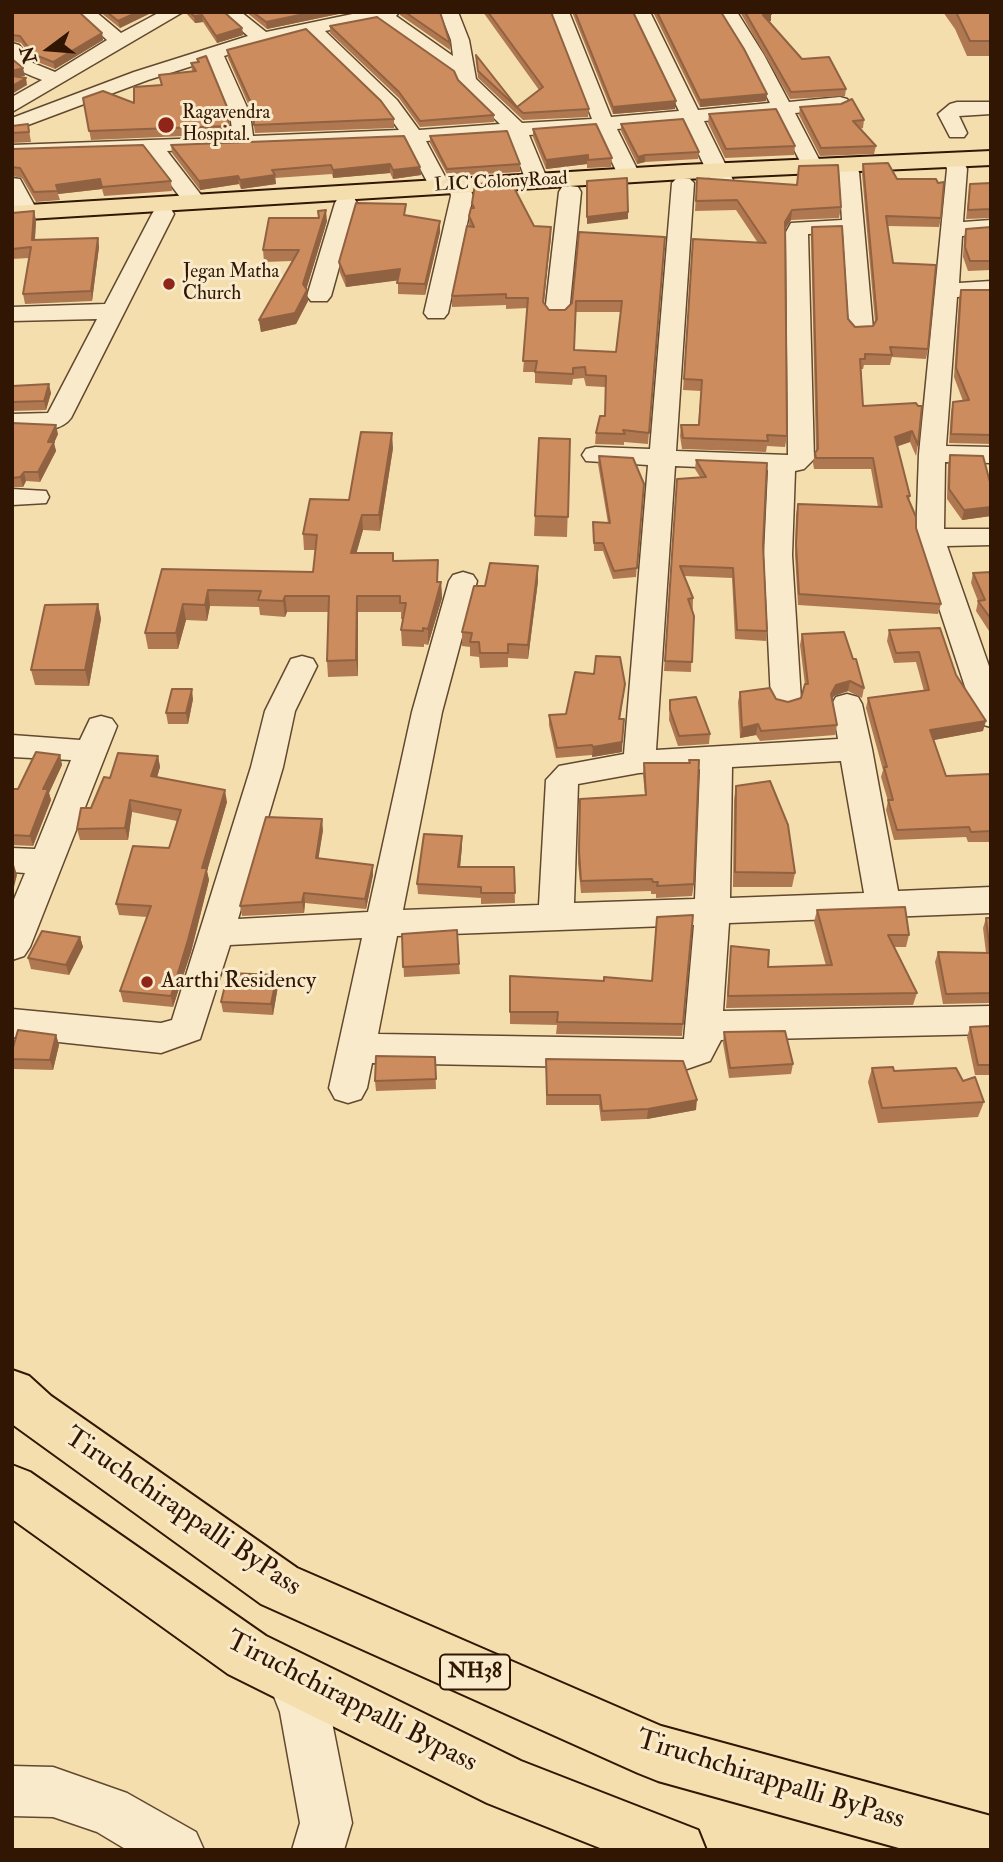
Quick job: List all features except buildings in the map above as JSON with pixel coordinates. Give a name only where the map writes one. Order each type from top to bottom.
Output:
[{"type":"main road","name":"LIC ColonyRoad","points":[[17,216],[163,214],[346,203],[454,189],[629,175],[967,173],[991,158]]},
{"type":"main road","name":"LIC ColonyRoad","points":[[17,216],[194,201],[454,189],[570,192],[683,183],[719,176],[813,167],[967,173]]},
{"type":"main road","name":"Tiruchchirappalli ByPass","points":[[12,1392],[34,1412],[279,1586],[658,1753],[991,1845]]},
{"type":"main road","name":"Tiruchchirappalli Bypass","points":[[12,1489],[247,1655],[507,1783],[677,1850]]},
{"type":"street","points":[[85,12],[120,41]]},
{"type":"street","points":[[12,106],[174,12]]},
{"type":"street","points":[[229,12],[262,38]]},
{"type":"street","points":[[449,12],[460,40],[467,81],[516,129],[537,181]]},
{"type":"street","points":[[560,12],[604,124],[629,175]]},
{"type":"street","points":[[641,12],[719,176]]},
{"type":"street","points":[[728,12],[755,55],[813,167]]},
{"type":"street","points":[[12,125],[141,76],[262,38],[311,28],[337,17],[385,13],[464,72]]},
{"type":"street","points":[[311,28],[390,104],[454,189],[436,313]]},
{"type":"street","points":[[12,49],[26,67],[57,79]]},
{"type":"street","points":[[214,52],[240,114],[244,142]]},
{"type":"street","points":[[12,151],[413,136],[604,124],[840,103]]},
{"type":"street","points":[[957,133],[948,114],[957,108],[991,108]]},
{"type":"street","points":[[152,145],[194,201]]},
{"type":"street","points":[[849,172],[861,329]]},
{"type":"street","points":[[967,173],[950,230],[932,454],[930,538],[991,717]]},
{"type":"street","points":[[639,762],[683,183]]},
{"type":"street","points":[[12,184],[17,216]]},
{"type":"street","points":[[557,313],[570,192]]},
{"type":"street","points":[[319,296],[346,203]]},
{"type":"street","points":[[12,422],[54,421],[58,418],[163,214]]},
{"type":"street","points":[[595,455],[782,463],[801,459],[797,232],[799,228],[807,226],[854,226]]},
{"type":"street","points":[[950,230],[991,227]]},
{"type":"street","points":[[946,291],[991,288]]},
{"type":"street","points":[[12,314],[113,311]]},
{"type":"street","points":[[932,454],[991,455]]},
{"type":"street","points":[[782,463],[778,555],[786,700]]},
{"type":"street","points":[[930,538],[991,537]]},
{"type":"street","points":[[348,1088],[427,712],[463,581]]},
{"type":"street","points":[[12,1023],[161,1038],[187,1029],[267,767],[280,711],[302,666]]},
{"type":"street","points":[[847,704],[883,905]]},
{"type":"street","points":[[12,746],[95,738],[12,947]]},
{"type":"street","points":[[556,918],[562,780],[570,774],[639,762],[856,749]]},
{"type":"street","points":[[356,1048],[687,1054],[697,1051],[702,1042],[712,913],[716,757]]},
{"type":"street","points":[[12,860],[46,862]]},
{"type":"street","points":[[218,933],[384,923],[712,913],[991,900]]},
{"type":"street","points":[[703,1026],[991,1020]]},
{"type":"street","points":[[290,1676],[304,1712],[326,1823],[318,1850]]},
{"type":"street","points":[[12,1791],[53,1792],[109,1811],[178,1850]]},
{"type":"place","name":"Ragavendra Hospital.","points":[[166,125]]},
{"type":"place","name":"Jegan Matha Church","points":[[169,284]]},
{"type":"place","name":"Aarthi Residency","points":[[147,982]]}]
